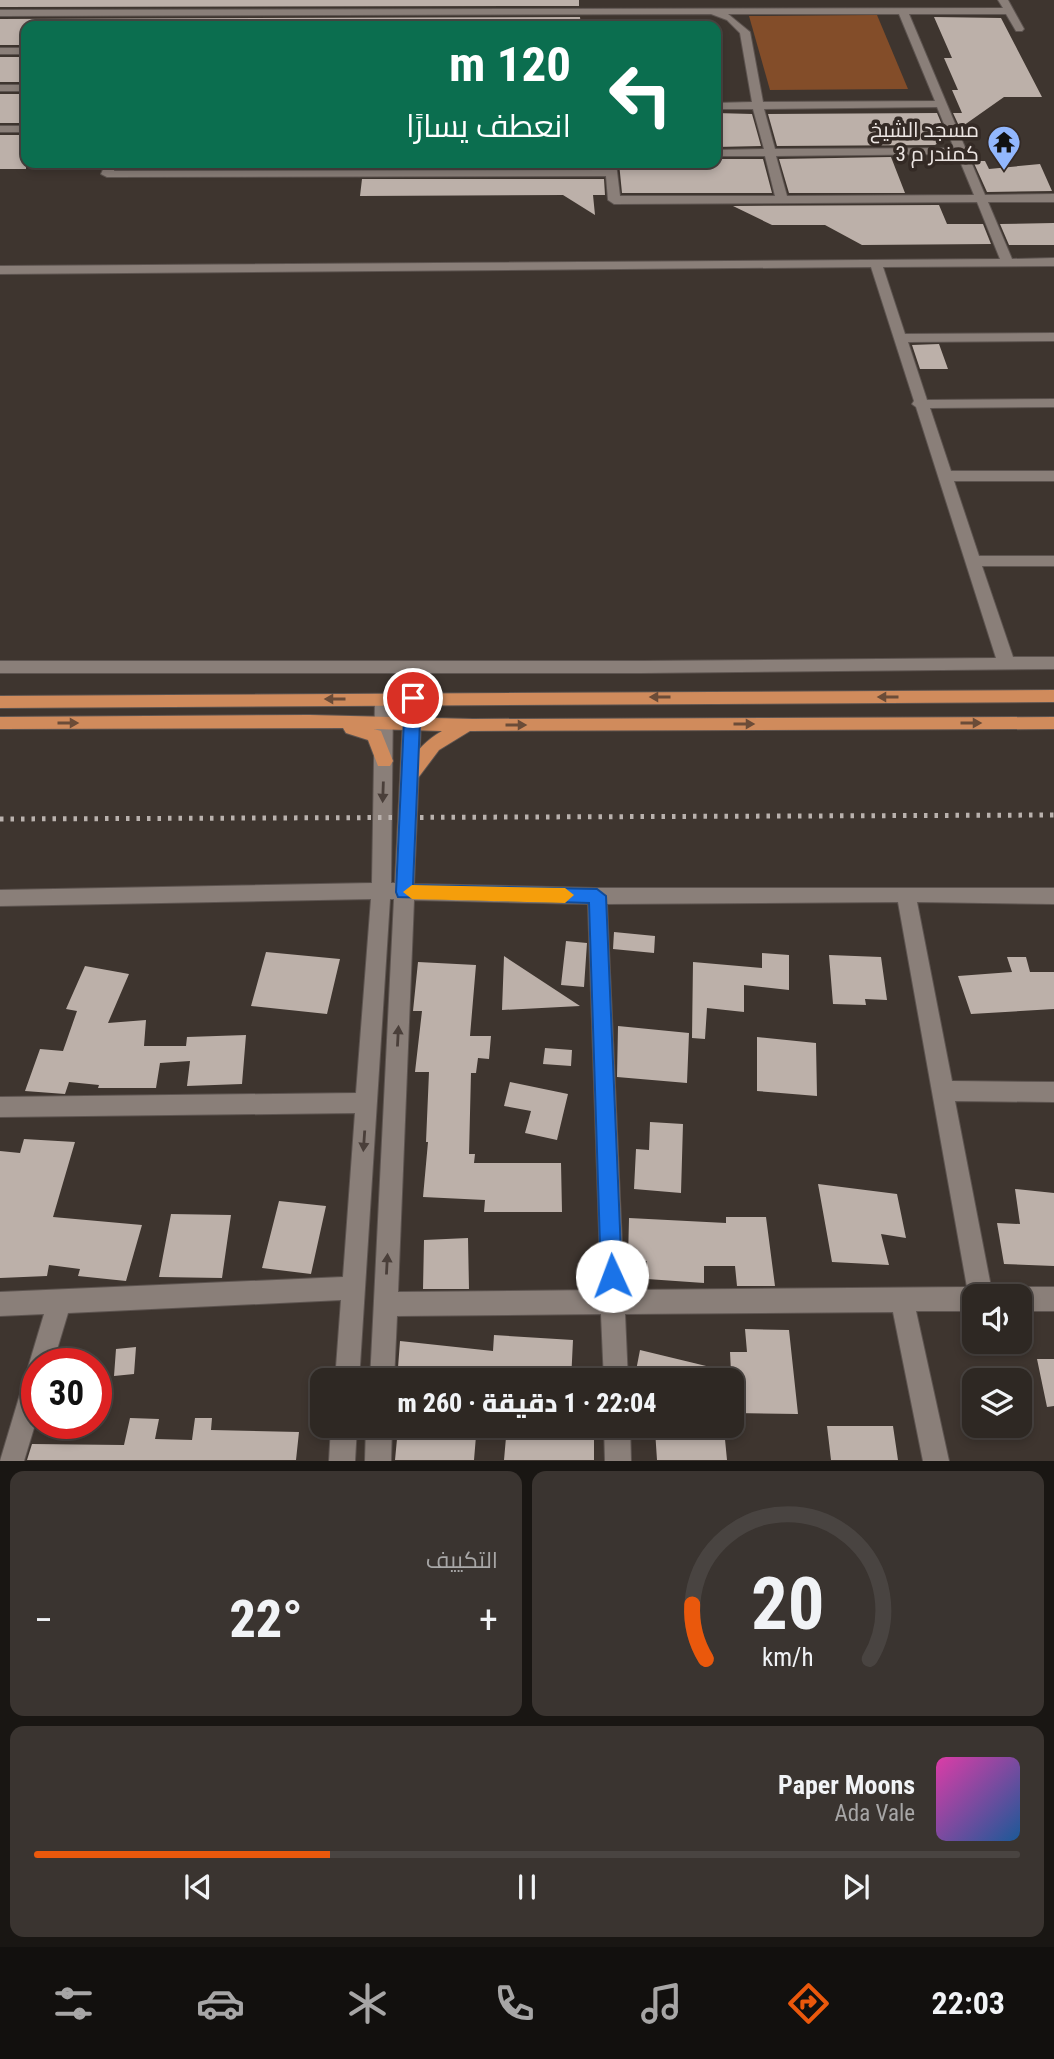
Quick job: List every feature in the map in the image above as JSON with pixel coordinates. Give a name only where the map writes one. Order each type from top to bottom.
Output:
[{"type":"main road","points":[[0,702],[1054,696]]},
{"type":"main road","points":[[310,722],[374,736],[384,761]]},
{"type":"main road","points":[[0,723],[1054,723]]},
{"type":"main road","points":[[412,773],[424,751],[445,735],[473,725]]},
{"type":"street","points":[[95,13],[100,0]]},
{"type":"street","points":[[304,11],[307,0]]},
{"type":"street","points":[[862,0],[865,11]]},
{"type":"street","points":[[1003,0],[1019,29]]},
{"type":"street","points":[[0,13],[380,11],[519,5],[601,10],[704,5],[865,11],[1009,10]]},
{"type":"street","points":[[704,5],[730,19],[745,32],[758,106],[782,199]]},
{"type":"street","points":[[601,10],[602,21]]},
{"type":"street","points":[[902,10],[1008,263]]},
{"type":"street","points":[[379,21],[380,11]]},
{"type":"street","points":[[164,21],[167,13]]},
{"type":"street","points":[[0,51],[21,51]]},
{"type":"street","points":[[0,88],[21,88]]},
{"type":"street","points":[[721,106],[941,104]]},
{"type":"street","points":[[0,129],[21,129]]},
{"type":"street","points":[[721,153],[960,151]]},
{"type":"street","points":[[109,168],[107,174],[358,168],[612,168],[614,200],[1054,198]]},
{"type":"street","points":[[0,270],[1054,262]]},
{"type":"street","points":[[876,264],[919,404],[1006,663]]},
{"type":"street","points":[[900,338],[1054,337]]},
{"type":"street","points":[[919,404],[1054,403]]},
{"type":"street","points":[[943,477],[1054,476]]},
{"type":"street","points":[[972,561],[1054,561]]},
{"type":"street","points":[[0,667],[465,668],[1054,663]]},
{"type":"street","points":[[383,1368],[407,817],[412,773],[413,698]]},
{"type":"street","points":[[348,1368],[381,891],[384,699]]},
{"type":"street","points":[[0,898],[381,891],[597,896],[906,894],[1054,897]]},
{"type":"street","points":[[906,894],[979,1284]]},
{"type":"street","points":[[597,896],[616,1368]]},
{"type":"street","points":[[943,1091],[1054,1092]]},
{"type":"street","points":[[0,1107],[368,1103]]},
{"type":"street","points":[[0,1304],[59,1304],[353,1288]]},
{"type":"street","points":[[386,1304],[962,1299]]},
{"type":"street","points":[[1032,1299],[1054,1299]]},
{"type":"street","points":[[902,1300],[936,1461]]},
{"type":"street","points":[[46,1348],[59,1304]]},
{"type":"street","points":[[11,1461],[21,1428]]},
{"type":"street","points":[[342,1461],[343,1438]]},
{"type":"street","points":[[378,1461],[379,1438]]},
{"type":"street","points":[[617,1438],[618,1461]]},
{"type":"shaded area","points":[[877,15],[908,89],[770,90],[749,16]]},
{"type":"building","points":[[0,0],[579,0],[579,6],[0,7]]},
{"type":"building","points":[[580,17],[580,21],[21,21],[21,45],[0,45],[0,19]]},
{"type":"building","points":[[934,17],[1001,18],[1042,97],[1004,97],[960,128],[953,113],[962,113],[952,90],[958,90],[944,58],[952,58]]},
{"type":"building","points":[[0,57],[21,57],[21,82],[0,82]]},
{"type":"building","points":[[0,94],[21,94],[21,123],[0,123]]},
{"type":"building","points":[[721,113],[752,114],[761,146],[721,147]]},
{"type":"building","points":[[937,113],[947,137],[935,145],[777,146],[768,114]]},
{"type":"building","points":[[0,135],[21,135],[21,168],[26,169],[0,169]]},
{"type":"building","points":[[891,157],[905,193],[789,193],[779,159]]},
{"type":"building","points":[[721,159],[763,159],[772,193],[622,193],[620,168],[721,168]]},
{"type":"building","points":[[973,161],[985,161],[989,169],[1040,164],[1052,191],[987,192]]},
{"type":"building","points":[[362,179],[604,179],[605,195],[593,195],[595,215],[563,195],[360,196]]},
{"type":"building","points":[[939,205],[947,224],[983,224],[991,244],[862,245],[825,225],[772,225],[733,206]]},
{"type":"building","points":[[1054,223],[1054,245],[1009,245],[1000,224]]},
{"type":"building","points":[[939,344],[948,369],[920,369],[912,345]]},
{"type":"building","points":[[614,932],[655,936],[654,953],[613,949]]},
{"type":"building","points":[[566,941],[587,943],[584,987],[561,985]]},
{"type":"building","points":[[266,952],[340,959],[327,1014],[251,1006]]},
{"type":"building","points":[[762,953],[789,955],[789,990],[744,985],[744,1012],[707,1008],[705,1039],[692,1038],[693,962],[762,968]]},
{"type":"building","points":[[829,955],[881,957],[887,1000],[865,999],[866,1005],[833,1004]]},
{"type":"building","points":[[504,956],[580,1006],[502,1010]]},
{"type":"building","points":[[1007,957],[1026,957],[1030,972],[1054,972],[1054,1009],[971,1014],[958,976],[1012,972]]},
{"type":"building","points":[[418,962],[476,965],[470,1036],[491,1036],[489,1059],[478,1058],[476,1073],[471,1073],[469,1154],[475,1154],[474,1163],[561,1163],[562,1212],[484,1212],[485,1200],[423,1197],[428,1142],[429,1072],[415,1072],[422,1011],[413,1011]]},
{"type":"building","points":[[85,966],[129,974],[108,1023],[146,1020],[144,1046],[186,1046],[187,1037],[246,1035],[242,1084],[187,1086],[190,1061],[160,1063],[156,1088],[98,1088],[99,1085],[69,1082],[65,1094],[25,1091],[40,1049],[63,1051],[77,1011],[66,1009]]},
{"type":"building","points":[[618,1026],[689,1033],[687,1083],[617,1077]]},
{"type":"building","points":[[757,1037],[816,1043],[817,1096],[757,1091]]},
{"type":"building","points":[[545,1048],[572,1050],[571,1066],[543,1064]]},
{"type":"building","points":[[510,1082],[568,1094],[557,1140],[525,1133],[531,1111],[504,1106]]},
{"type":"building","points":[[650,1122],[683,1124],[681,1193],[634,1189],[636,1149],[649,1150]]},
{"type":"building","points":[[24,1139],[75,1142],[53,1217],[142,1225],[126,1281],[78,1276],[80,1269],[49,1265],[47,1276],[0,1278],[0,1151],[20,1153]]},
{"type":"building","points":[[818,1184],[897,1194],[906,1238],[881,1234],[889,1265],[832,1262]]},
{"type":"building","points":[[1015,1189],[1054,1193],[1054,1266],[1004,1264],[997,1223],[1020,1224]]},
{"type":"building","points":[[279,1201],[326,1206],[311,1274],[262,1268]]},
{"type":"building","points":[[171,1214],[231,1215],[222,1278],[159,1277]]},
{"type":"building","points":[[726,1217],[766,1217],[775,1286],[737,1286],[735,1266],[704,1266],[704,1283],[647,1279],[647,1261],[628,1260],[629,1218],[726,1223]]},
{"type":"building","points":[[468,1238],[469,1289],[423,1289],[424,1240]]},
{"type":"building","points":[[745,1329],[789,1330],[798,1414],[744,1413],[744,1368],[731,1368],[730,1352],[747,1352]]},
{"type":"building","points":[[494,1335],[573,1340],[572,1368],[398,1368],[400,1341],[493,1351]]},
{"type":"building","points":[[136,1347],[134,1374],[114,1376],[116,1349]]},
{"type":"building","points":[[640,1350],[714,1368],[637,1368]]},
{"type":"building","points":[[1037,1359],[1054,1359],[1054,1406],[1047,1407]]},
{"type":"building","points":[[130,1418],[159,1419],[155,1439],[192,1440],[195,1418],[212,1418],[211,1430],[299,1432],[296,1460],[27,1460],[32,1444],[124,1445]]},
{"type":"building","points":[[827,1426],[893,1426],[898,1460],[831,1460]]},
{"type":"building","points":[[476,1438],[474,1460],[395,1460],[397,1439]]},
{"type":"building","points":[[506,1438],[594,1438],[594,1460],[504,1460]]},
{"type":"building","points":[[656,1438],[725,1438],[727,1460],[657,1460]]},
{"type":"railway","points":[[0,819],[1054,815]]},
{"type":"slow traffic","points":[[412,892],[565,895]]},
{"type":"place","name":"مسجد الشيخ كمندر م 3","points":[[1004,172]]},
{"type":"route","points":[[413,698],[412,773],[404,892],[597,896],[612,1276]]}]
